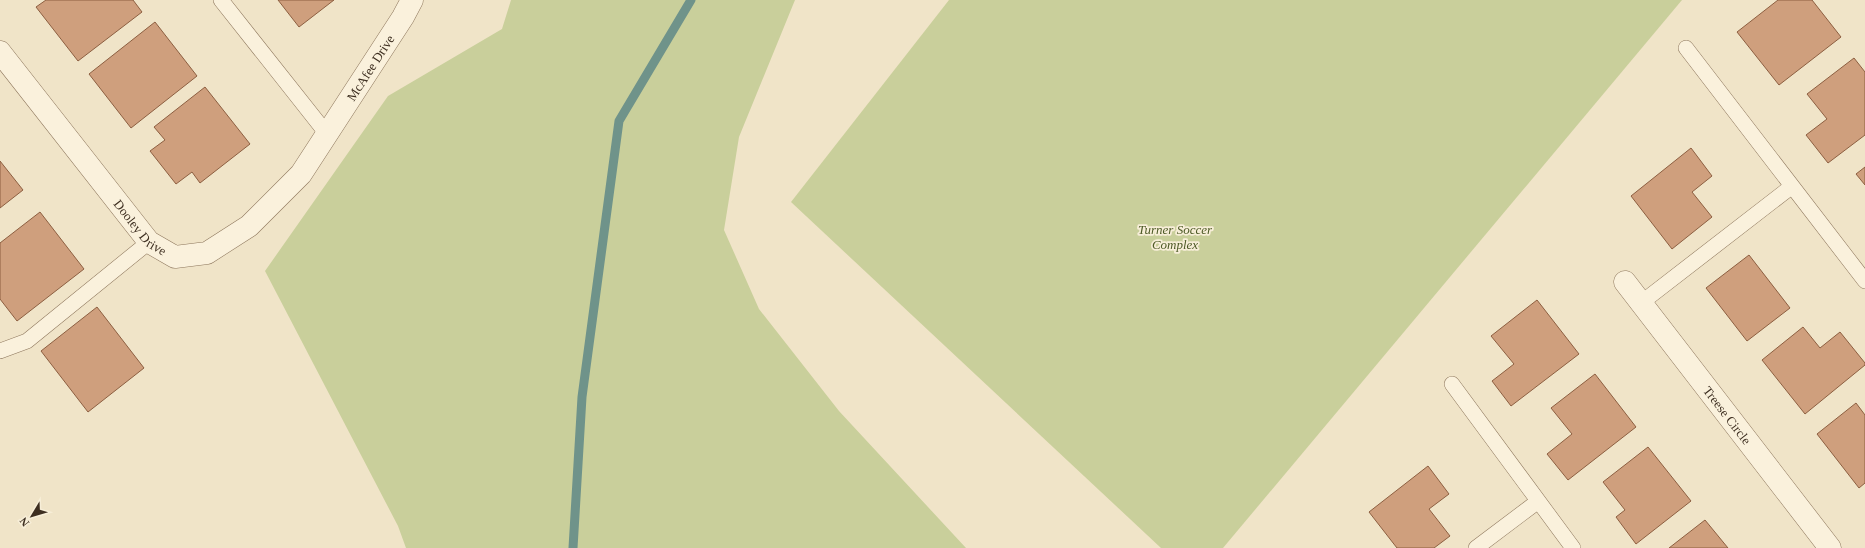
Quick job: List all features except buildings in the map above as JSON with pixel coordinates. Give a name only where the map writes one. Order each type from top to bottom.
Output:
[{"type":"street","name":"McAfee Drive","points":[[327,134],[403,17],[412,0]]},
{"type":"street","name":"Dooley Drive","points":[[0,52],[149,242],[175,257],[207,254],[249,226],[301,174],[327,134]]},
{"type":"street","name":"Treese Circle","points":[[1625,282],[1830,548]]},
{"type":"lane","points":[[221,0],[327,134]]},
{"type":"lane","points":[[1686,48],[1791,187],[1865,281]]},
{"type":"lane","points":[[1641,303],[1791,187]]},
{"type":"lane","points":[[0,351],[26,341],[149,242]]},
{"type":"lane","points":[[1452,384],[1537,502],[1573,548]]},
{"type":"lane","points":[[1476,548],[1537,502]]},
{"type":"green space","points":[[511,0],[795,0],[739,137],[724,230],[759,309],[839,411],[966,548],[406,548],[398,526],[265,271],[388,96],[502,29]]},
{"type":"green space","name":"Turner Soccer Complex","points":[[949,0],[1682,0],[1223,548],[1161,548],[791,202]]},
{"type":"waterway","points":[[573,548],[582,397],[619,121],[691,0]]}]
